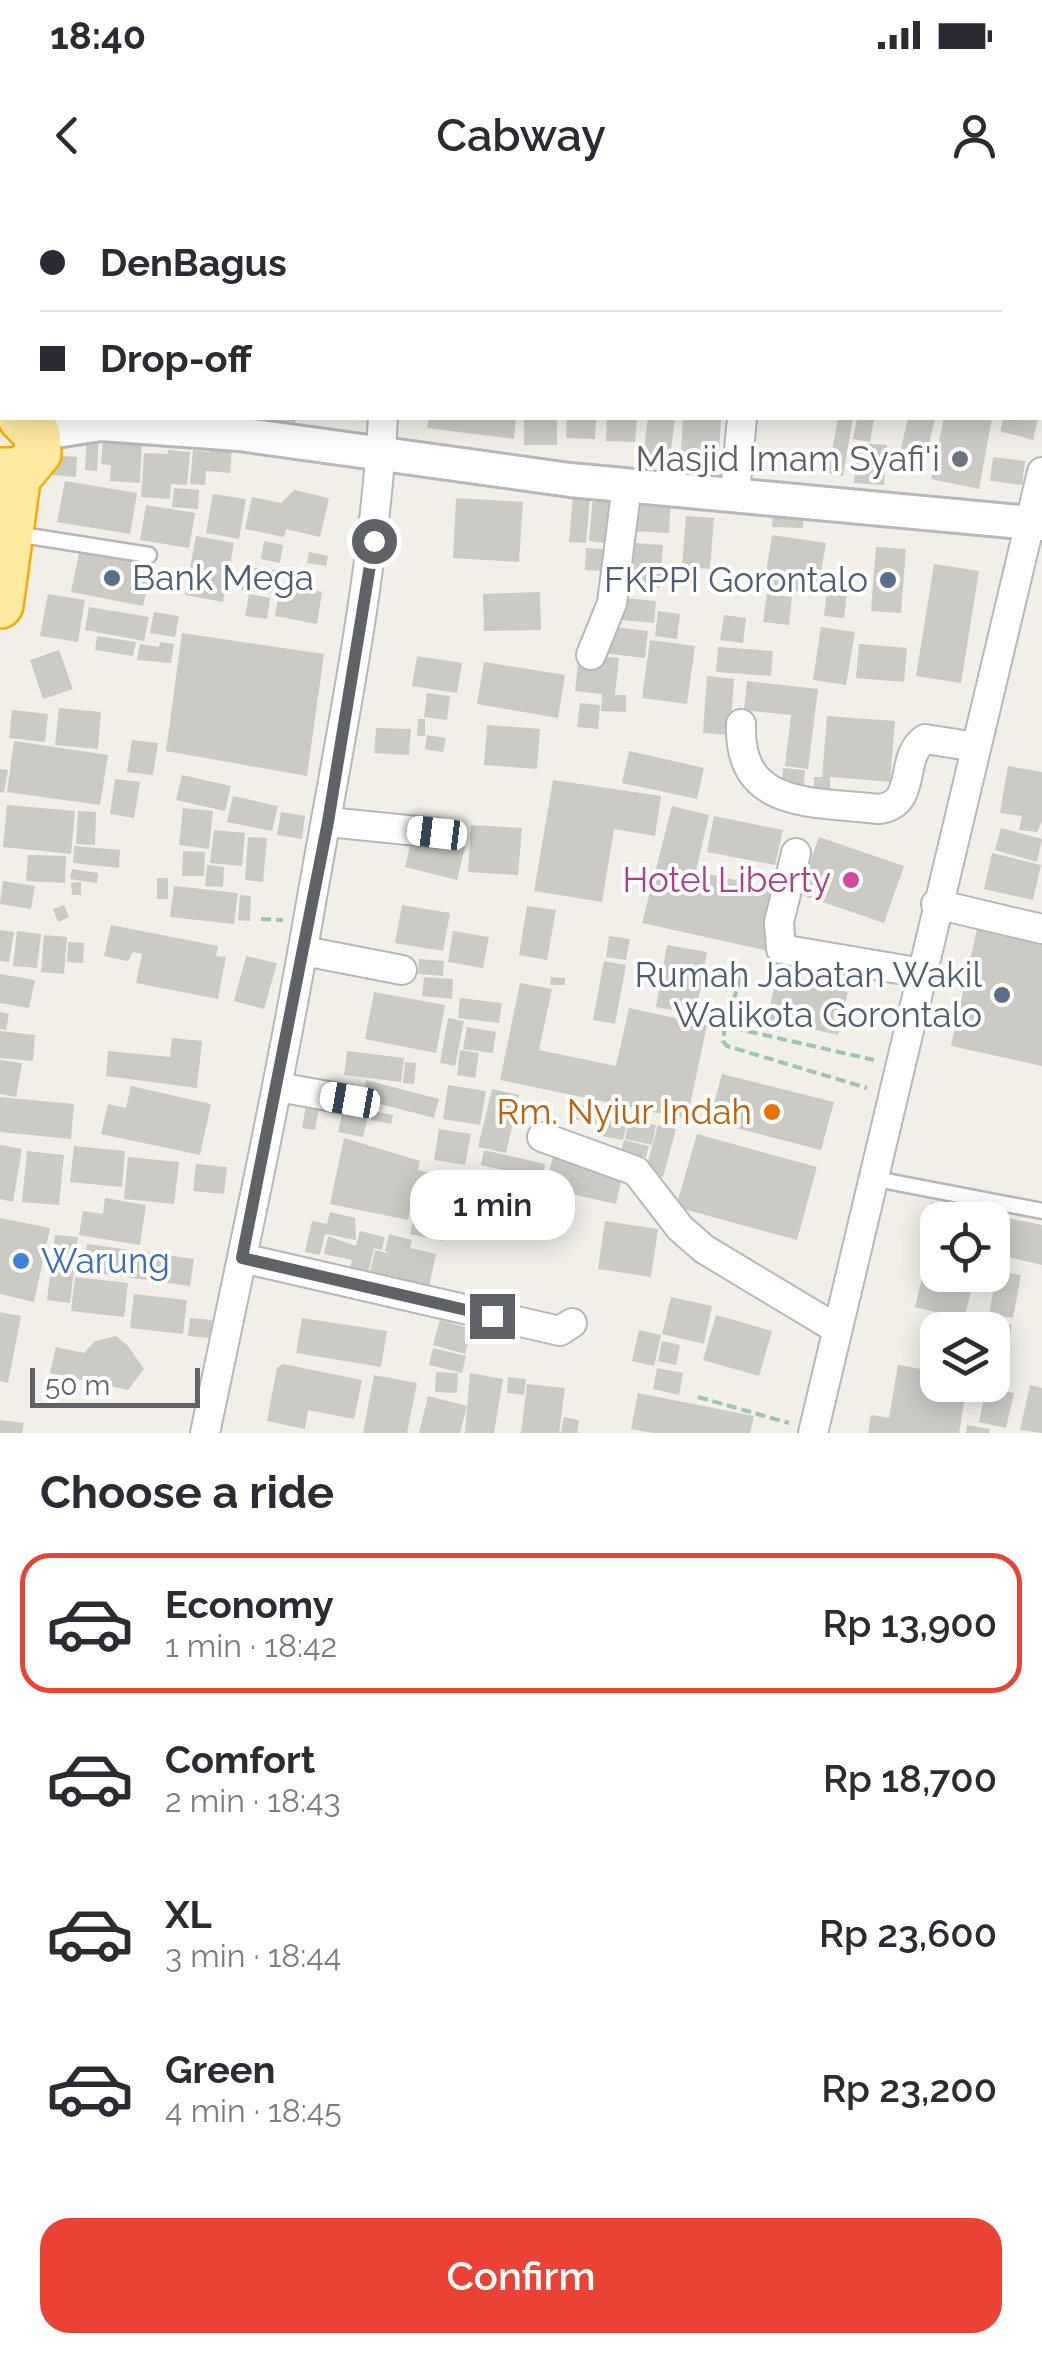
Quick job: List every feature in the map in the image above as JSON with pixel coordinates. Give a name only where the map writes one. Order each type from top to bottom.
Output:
[{"type":"highway","points":[[0,605],[10,533],[13,438]]},
{"type":"street","points":[[205,1433],[265,1264],[278,1087],[362,630],[383,420]]},
{"type":"street","points":[[735,493],[742,420]]},
{"type":"street","points":[[13,438],[69,426],[146,422],[627,486],[735,493],[1036,524]]},
{"type":"street","points":[[813,1431],[936,904],[1036,524],[1042,472]]},
{"type":"street","points":[[591,655],[612,603],[627,486]]},
{"type":"street","points":[[741,724],[742,759],[762,788],[783,795],[879,809],[893,806],[902,797],[913,752],[925,739],[976,747]]},
{"type":"street","points":[[328,822],[437,833]]},
{"type":"street","points":[[796,853],[779,922],[780,950],[922,973]]},
{"type":"street","points":[[936,904],[1042,929]]},
{"type":"street","points":[[304,952],[402,970]]},
{"type":"street","points":[[278,1087],[350,1100]]},
{"type":"street","points":[[542,1137],[636,1172],[680,1228],[704,1249],[836,1329]]},
{"type":"street","points":[[265,1264],[560,1331],[572,1323]]},
{"type":"lane","points":[[10,533],[150,555]]},
{"type":"lane","points":[[870,1178],[1042,1211]]},
{"type":"path","points":[[741,977],[726,1026],[726,1046],[891,1095]]},
{"type":"path","points":[[726,1026],[898,1066]]},
{"type":"path","points":[[698,1397],[813,1431]]},
{"type":"building","points":[[429,420],[516,420],[514,439],[427,428]]},
{"type":"building","points":[[524,420],[557,420],[557,445],[524,445]]},
{"type":"building","points":[[567,420],[596,420],[595,439],[566,438]]},
{"type":"building","points":[[607,420],[637,420],[635,442],[606,441]]},
{"type":"building","points":[[648,420],[675,420],[670,458],[643,455]]},
{"type":"building","points":[[683,420],[721,420],[718,469],[680,467]]},
{"type":"building","points":[[838,420],[853,420],[843,476],[828,473]]},
{"type":"building","points":[[857,420],[874,420],[870,442],[853,439]]},
{"type":"building","points":[[908,420],[935,420],[924,467],[898,461]]},
{"type":"building","name":"Masjid Imam Syafi'i","points":[[944,420],[992,420],[979,489],[931,479]]},
{"type":"building","points":[[1003,420],[1038,420],[1033,440],[1000,431]]},
{"type":"building","points":[[87,435],[99,436],[97,471],[85,470]]},
{"type":"building","points":[[103,436],[142,439],[140,483],[110,481],[111,465],[101,464]]},
{"type":"building","points":[[857,443],[887,445],[884,485],[854,483]]},
{"type":"building","points":[[209,445],[232,447],[230,473],[206,471],[205,485],[190,484],[193,450],[209,452]]},
{"type":"building","points":[[168,450],[190,452],[187,485],[171,484],[170,499],[141,497],[144,453],[168,454]]},
{"type":"building","points":[[53,455],[77,457],[76,477],[52,475]]},
{"type":"building","points":[[993,457],[1025,461],[1022,485],[990,481]]},
{"type":"building","points":[[65,481],[137,493],[130,534],[57,522]]},
{"type":"building","points":[[174,488],[199,490],[198,509],[172,507]]},
{"type":"building","points":[[294,490],[329,498],[320,537],[286,529],[284,537],[245,529],[252,497],[281,503]]},
{"type":"building","points":[[633,493],[671,495],[669,533],[630,531]]},
{"type":"building","points":[[213,494],[246,499],[239,539],[206,533]]},
{"type":"building","points":[[573,495],[590,496],[586,543],[569,542]]},
{"type":"building","points":[[593,496],[615,498],[610,544],[589,541]]},
{"type":"building","points":[[456,498],[523,502],[519,562],[453,558]]},
{"type":"building","points":[[146,505],[195,513],[189,548],[140,540]]},
{"type":"building","points":[[773,512],[803,513],[803,528],[772,527]]},
{"type":"building","points":[[686,516],[714,518],[710,569],[682,567]]},
{"type":"building","points":[[772,535],[826,543],[817,594],[764,585]]},
{"type":"building","points":[[196,536],[234,543],[223,602],[185,595]]},
{"type":"building","points":[[264,541],[283,545],[280,563],[261,559]]},
{"type":"building","points":[[633,543],[663,545],[660,588],[630,586]]},
{"type":"building","name":"FKPPI Gorontalo","points":[[876,547],[906,549],[901,613],[871,611]]},
{"type":"building","points":[[586,548],[603,549],[602,571],[585,570]]},
{"type":"building","name":"Bank Mega","points":[[80,549],[152,564],[143,606],[71,592]]},
{"type":"building","points":[[309,552],[328,556],[326,566],[307,563]]},
{"type":"building","points":[[934,564],[979,571],[961,683],[916,676]]},
{"type":"building","points":[[243,567],[276,570],[273,594],[241,590]]},
{"type":"building","points":[[829,573],[849,575],[844,618],[824,616]]},
{"type":"building","points":[[280,585],[322,592],[317,624],[275,616]]},
{"type":"building","points":[[540,592],[541,630],[484,631],[483,594]]},
{"type":"building","points":[[48,594],[85,600],[78,642],[40,636]]},
{"type":"building","points":[[249,594],[270,598],[267,619],[245,616]]},
{"type":"building","points":[[767,594],[792,597],[789,625],[763,622]]},
{"type":"building","points":[[614,597],[656,601],[654,623],[612,619]]},
{"type":"building","points":[[89,607],[149,617],[144,641],[85,630]]},
{"type":"building","points":[[658,611],[680,614],[677,639],[655,636]]},
{"type":"building","points":[[154,612],[179,616],[175,637],[150,633]]},
{"type":"building","points":[[724,615],[746,618],[743,643],[720,640]]},
{"type":"building","points":[[605,626],[648,631],[645,658],[602,653]]},
{"type":"building","points":[[821,627],[855,632],[846,685],[813,680]]},
{"type":"building","points":[[182,633],[324,654],[307,776],[166,751]]},
{"type":"building","points":[[97,636],[136,642],[133,656],[95,650]]},
{"type":"building","points":[[650,640],[695,646],[687,704],[642,698]]},
{"type":"building","points":[[160,642],[174,644],[171,663],[137,660],[140,644],[159,647]]},
{"type":"building","points":[[859,644],[907,648],[904,682],[856,678]]},
{"type":"building","points":[[718,647],[773,651],[771,676],[716,672]]},
{"type":"building","points":[[59,650],[73,689],[43,699],[30,660]]},
{"type":"building","points":[[579,654],[619,658],[615,695],[626,695],[626,712],[601,711],[602,694],[575,691]]},
{"type":"building","points":[[417,656],[462,663],[457,693],[412,686]]},
{"type":"building","points":[[484,662],[565,675],[558,718],[477,704]]},
{"type":"building","points":[[707,676],[734,679],[730,735],[703,733]]},
{"type":"building","points":[[747,681],[818,689],[808,769],[785,766],[791,715],[744,710]]},
{"type":"building","points":[[427,693],[450,696],[447,720],[424,717]]},
{"type":"building","points":[[580,703],[600,705],[598,729],[577,727]]},
{"type":"building","points":[[59,708],[101,712],[98,749],[55,745]]},
{"type":"building","points":[[12,710],[48,714],[45,742],[9,738]]},
{"type":"building","points":[[827,716],[895,721],[890,782],[830,777],[830,790],[814,790],[814,777],[822,777]]},
{"type":"building","points":[[418,719],[425,719],[425,736],[417,736]]},
{"type":"building","points":[[487,725],[540,729],[537,769],[484,765]]},
{"type":"building","points":[[376,728],[411,729],[409,755],[374,753]]},
{"type":"building","points":[[427,735],[446,738],[443,752],[425,749]]},
{"type":"building","points":[[132,740],[158,743],[153,775],[127,772]]},
{"type":"building","points":[[14,741],[108,755],[100,805],[7,792]]},
{"type":"building","points":[[629,751],[704,768],[697,799],[622,783]]},
{"type":"building","points":[[1008,766],[1042,772],[1042,821],[1037,832],[1019,830],[1022,816],[1000,813]]},
{"type":"building","points":[[783,768],[805,770],[804,785],[782,783]]},
{"type":"building","points":[[0,769],[8,770],[4,793],[0,792]]},
{"type":"building","points":[[182,775],[231,786],[225,811],[176,800]]},
{"type":"building","points":[[115,779],[140,782],[134,818],[110,814]]},
{"type":"building","points":[[553,780],[661,796],[655,836],[614,829],[602,902],[534,891]]},
{"type":"building","points":[[233,796],[278,806],[272,831],[227,822]]},
{"type":"building","points":[[7,805],[75,811],[71,854],[3,847]]},
{"type":"building","points":[[672,806],[709,815],[696,871],[783,891],[768,951],[642,923]]},
{"type":"building","points":[[183,808],[213,811],[209,849],[179,845]]},
{"type":"building","points":[[78,811],[96,812],[95,845],[76,844]]},
{"type":"building","points":[[281,812],[305,816],[302,839],[277,835]]},
{"type":"building","points":[[714,816],[783,830],[775,865],[707,852]]},
{"type":"building","points":[[471,825],[522,828],[518,875],[468,872]]},
{"type":"building","points":[[1001,828],[1042,839],[1037,862],[995,850]]},
{"type":"building","points":[[214,830],[245,833],[242,866],[210,863]]},
{"type":"building","points":[[413,834],[465,847],[457,880],[405,867]]},
{"type":"building","points":[[248,837],[267,838],[263,882],[245,880]]},
{"type":"building","name":"Hotel Liberty","points":[[819,837],[904,866],[884,923],[799,894]]},
{"type":"building","points":[[74,846],[120,850],[119,868],[73,863]]},
{"type":"building","points":[[183,851],[205,852],[204,876],[182,876]]},
{"type":"building","points":[[992,853],[1041,865],[1033,900],[984,889]]},
{"type":"building","points":[[28,855],[66,856],[65,883],[26,881]]},
{"type":"building","points":[[207,865],[224,867],[223,887],[205,886]]},
{"type":"building","points":[[72,869],[98,873],[97,883],[70,879]]},
{"type":"building","points":[[157,878],[168,878],[168,899],[157,899]]},
{"type":"building","points":[[3,881],[35,886],[31,909],[0,904]]},
{"type":"building","points":[[81,882],[81,895],[72,895],[71,883]]},
{"type":"building","points":[[174,886],[238,893],[234,924],[170,917]]},
{"type":"building","points":[[240,895],[251,896],[250,921],[238,920]]},
{"type":"building","points":[[64,905],[69,917],[58,922],[53,909]]},
{"type":"building","points":[[402,905],[450,913],[443,951],[395,943]]},
{"type":"building","points":[[527,906],[556,910],[547,960],[519,955]]},
{"type":"building","points":[[111,925],[218,946],[216,956],[226,957],[218,999],[136,983],[142,954],[133,952],[128,961],[104,956]]},
{"type":"building","name":"Rumah Jabatan Wakil Walikota Gorontalo","points":[[977,929],[1042,944],[1042,1066],[951,1046]]},
{"type":"building","points":[[0,930],[14,932],[9,962],[0,961]]},
{"type":"building","points":[[17,931],[41,934],[37,968],[13,966]]},
{"type":"building","points":[[453,931],[489,937],[483,968],[448,962]]},
{"type":"building","points":[[44,935],[67,937],[64,974],[41,972]]},
{"type":"building","points":[[609,936],[630,939],[626,960],[606,957]]},
{"type":"building","points":[[68,942],[84,943],[83,963],[67,962]]},
{"type":"building","points":[[667,945],[707,952],[696,1014],[656,1007]]},
{"type":"building","points":[[246,956],[277,963],[264,1009],[234,1001]]},
{"type":"building","points":[[419,959],[444,961],[443,976],[418,974]]},
{"type":"building","points":[[604,961],[626,965],[615,1024],[593,1020]]},
{"type":"building","points":[[0,974],[35,980],[29,1008],[0,1003]]},
{"type":"building","points":[[777,976],[848,992],[838,1035],[767,1019]]},
{"type":"building","points":[[424,977],[453,979],[452,999],[422,996]]},
{"type":"building","points":[[551,977],[565,978],[565,985],[550,985]]},
{"type":"building","points":[[520,983],[552,989],[539,1050],[616,1066],[629,1008],[707,1025],[687,1119],[500,1080]]},
{"type":"building","points":[[374,992],[445,1005],[436,1053],[365,1039]]},
{"type":"building","points":[[460,998],[502,1003],[499,1023],[458,1018]]},
{"type":"building","points":[[0,1012],[9,1014],[6,1030],[0,1029]]},
{"type":"building","points":[[448,1018],[464,1021],[455,1066],[440,1063]]},
{"type":"building","points":[[467,1027],[496,1032],[493,1053],[463,1049]]},
{"type":"building","points":[[0,1031],[35,1035],[33,1061],[0,1058]]},
{"type":"building","points":[[172,1038],[202,1041],[197,1088],[106,1076],[108,1051],[170,1057]]},
{"type":"building","points":[[460,1050],[479,1053],[475,1078],[457,1075]]},
{"type":"building","points":[[347,1051],[404,1058],[401,1082],[344,1075]]},
{"type":"building","points":[[0,1060],[22,1063],[16,1097],[0,1094]]},
{"type":"building","points":[[405,1062],[416,1063],[414,1084],[403,1083]]},
{"type":"building","name":"Rm. Nyiur Indah","points":[[722,1074],[834,1102],[821,1150],[709,1121]]},
{"type":"building","points":[[366,1080],[439,1099],[434,1118],[361,1099]]},
{"type":"building","points":[[448,1085],[486,1091],[480,1125],[443,1119]]},
{"type":"building","points":[[131,1086],[211,1104],[200,1155],[101,1134],[108,1104],[126,1108]]},
{"type":"building","points":[[492,1089],[519,1095],[506,1153],[478,1147]]},
{"type":"building","points":[[308,1094],[321,1097],[315,1130],[302,1128]]},
{"type":"building","points":[[0,1097],[74,1104],[71,1139],[0,1132]]},
{"type":"building","points":[[576,1104],[603,1109],[600,1124],[573,1119]]},
{"type":"building","points":[[343,1110],[368,1116],[363,1137],[338,1132]]},
{"type":"building","points":[[373,1111],[393,1115],[391,1124],[371,1120]]},
{"type":"building","points":[[607,1114],[628,1119],[623,1140],[602,1136]]},
{"type":"building","points":[[629,1119],[656,1125],[652,1145],[625,1139]]},
{"type":"building","points":[[658,1125],[676,1129],[663,1177],[645,1172]]},
{"type":"building","points":[[439,1129],[471,1134],[465,1165],[434,1160]]},
{"type":"building","points":[[697,1134],[817,1167],[797,1240],[676,1207]]},
{"type":"building","points":[[344,1138],[420,1161],[418,1170],[455,1178],[442,1241],[410,1234],[419,1195],[414,1194],[408,1220],[330,1204]]},
{"type":"building","points":[[624,1140],[649,1146],[646,1157],[621,1151]]},
{"type":"building","points":[[0,1145],[22,1149],[13,1202],[0,1199]]},
{"type":"building","points":[[74,1146],[125,1151],[122,1187],[70,1182]]},
{"type":"building","points":[[484,1150],[545,1164],[542,1179],[481,1165]]},
{"type":"building","points":[[27,1151],[64,1155],[59,1205],[22,1202]]},
{"type":"building","points":[[553,1156],[623,1172],[616,1204],[545,1188]]},
{"type":"building","points":[[128,1157],[179,1162],[174,1204],[124,1199]]},
{"type":"building","points":[[196,1164],[227,1167],[224,1194],[193,1191]]},
{"type":"building","points":[[105,1198],[146,1205],[140,1245],[79,1235],[83,1211],[103,1214]]},
{"type":"building","points":[[330,1212],[355,1218],[356,1240],[325,1234],[320,1255],[305,1252],[312,1221],[327,1224]]},
{"type":"building","name":"Warung","points":[[0,1218],[50,1228],[34,1302],[0,1294]]},
{"type":"building","points":[[1010,1218],[1042,1225],[1042,1265],[1010,1257]]},
{"type":"building","points":[[605,1221],[658,1229],[651,1277],[598,1269]]},
{"type":"building","points":[[360,1231],[385,1237],[382,1250],[374,1248],[367,1279],[348,1275],[352,1260],[324,1254],[328,1236],[356,1246]]},
{"type":"building","points":[[389,1234],[412,1240],[410,1248],[436,1254],[427,1296],[368,1281],[375,1250],[391,1254],[385,1251]]},
{"type":"building","points":[[55,1235],[78,1237],[70,1303],[47,1300]]},
{"type":"building","points":[[87,1244],[194,1259],[190,1286],[83,1271]]},
{"type":"building","points":[[1010,1273],[1021,1275],[1013,1318],[1010,1312],[989,1312],[993,1292],[1010,1292]]},
{"type":"building","points":[[75,1277],[128,1283],[124,1317],[71,1311]]},
{"type":"building","points":[[920,1286],[920,1292],[971,1292],[966,1312],[915,1307]]},
{"type":"building","points":[[134,1294],[187,1300],[183,1334],[130,1328]]},
{"type":"building","points":[[671,1297],[712,1306],[704,1344],[662,1334]]},
{"type":"building","points":[[0,1312],[21,1316],[8,1383],[0,1381]]},
{"type":"building","points":[[716,1315],[772,1331],[759,1376],[703,1360]]},
{"type":"building","points":[[190,1318],[212,1320],[210,1338],[188,1336]]},
{"type":"building","points":[[302,1318],[387,1331],[381,1367],[296,1353]]},
{"type":"building","points":[[440,1320],[472,1329],[465,1354],[433,1345]]},
{"type":"building","points":[[639,1330],[661,1335],[654,1366],[632,1361]]},
{"type":"building","points":[[116,1336],[144,1369],[128,1390],[50,1373],[56,1347],[84,1353],[95,1341]]},
{"type":"building","points":[[662,1341],[680,1345],[676,1365],[658,1361]]},
{"type":"building","points":[[433,1348],[466,1356],[462,1373],[429,1365]]},
{"type":"building","points":[[283,1364],[362,1380],[354,1419],[308,1410],[305,1429],[267,1421],[277,1368]]},
{"type":"building","points":[[898,1365],[920,1369],[920,1402],[964,1402],[959,1433],[868,1433],[871,1415],[889,1418]]},
{"type":"building","points":[[657,1368],[683,1373],[679,1395],[653,1389]]},
{"type":"building","points":[[436,1372],[458,1373],[457,1393],[435,1392]]},
{"type":"building","points":[[470,1373],[503,1379],[494,1433],[465,1433]]},
{"type":"building","points":[[374,1375],[417,1383],[407,1433],[363,1433]]},
{"type":"building","points":[[508,1377],[526,1379],[524,1395],[507,1393]]},
{"type":"building","points":[[527,1384],[565,1388],[559,1433],[521,1433]]},
{"type":"building","points":[[1030,1385],[1042,1388],[1042,1433],[1020,1430]]},
{"type":"building","points":[[1010,1392],[1014,1393],[1006,1428],[979,1422],[983,1402],[1010,1402]]},
{"type":"building","points":[[638,1393],[754,1416],[750,1433],[653,1433],[631,1429]]},
{"type":"building","points":[[428,1396],[467,1406],[460,1433],[419,1433]]},
{"type":"building","points":[[564,1417],[579,1420],[577,1433],[561,1433]]},
{"type":"building","points":[[0,1420],[24,1423],[22,1433],[0,1433]]},
{"type":"building","points":[[967,1425],[990,1429],[989,1433],[966,1433]]},
{"type":"place","name":"Masjid Imam Syafi'i","points":[[960,459]]},
{"type":"place","name":"Bank Mega","points":[[112,578]]},
{"type":"place","name":"FKPPI Gorontalo","points":[[888,580]]},
{"type":"place","name":"Hotel Liberty","points":[[851,880]]},
{"type":"place","name":"Rumah Jabatan Wakil Walikota Gorontalo","points":[[1002,995]]},
{"type":"place","name":"Rm. Nyiur Indah","points":[[772,1112]]},
{"type":"place","name":"Warung","points":[[21,1261]]},
{"type":"route","points":[[374,541],[328,822],[242,1258],[492,1316]]}]
